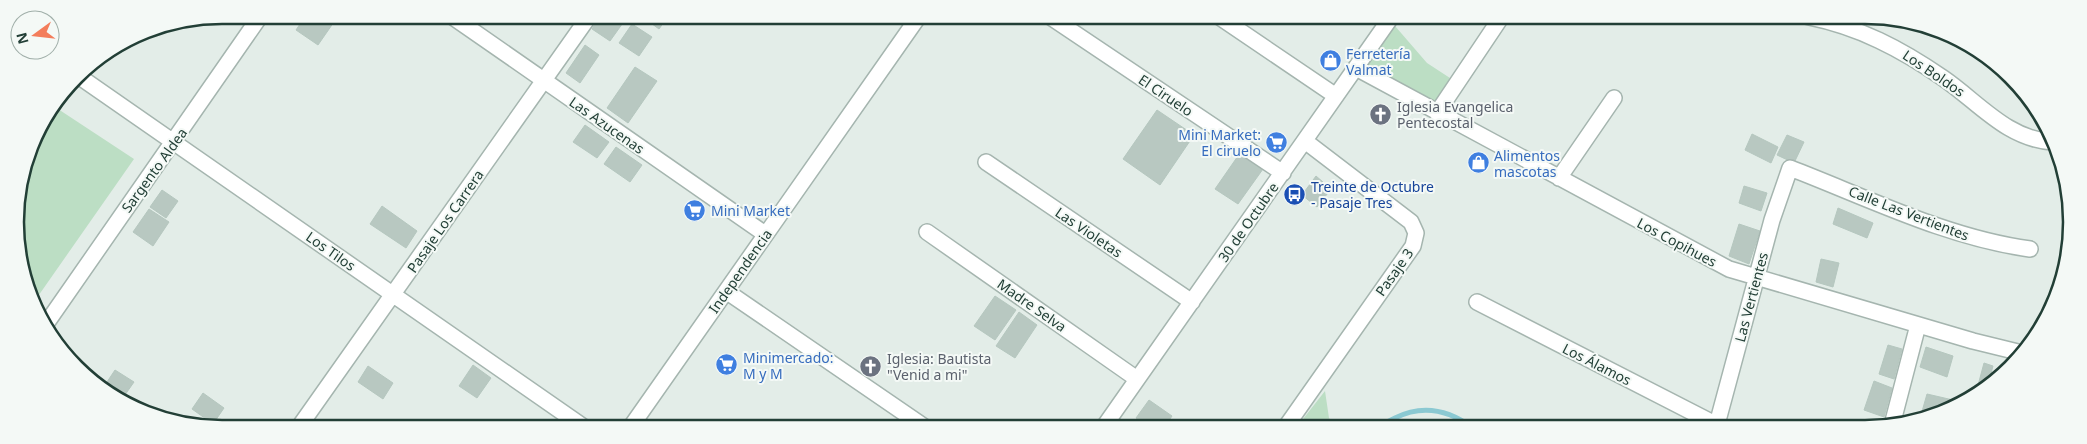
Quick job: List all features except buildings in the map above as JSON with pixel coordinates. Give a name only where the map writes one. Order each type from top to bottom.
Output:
[{"type":"street","name":"Sargento Aldea","points":[[49,319],[255,24]]},
{"type":"street","name":"Las Azucenas","points":[[463,24],[765,234]]},
{"type":"street","name":"Pasaje Los Carrera","points":[[304,420],[584,24]]},
{"type":"street","name":"Independencia","points":[[636,420],[913,24]]},
{"type":"street","name":"El Ciruelo","points":[[1061,24],[1283,173]]},
{"type":"street","points":[[1230,24],[1336,96]]},
{"type":"street","name":"30 de Octubre","points":[[1109,420],[1386,24]]},
{"type":"street","points":[[1437,112],[1497,24]]},
{"type":"street","name":"Los Boldos","points":[[1840,24],[1881,40],[1943,78],[2012,131],[2030,139],[2046,141]]},
{"type":"street","name":"Los Copihues","points":[[1356,68],[1710,261],[1756,278],[2015,351]]},
{"type":"street","name":"Los Tilos","points":[[84,80],[574,420]]},
{"type":"street","points":[[1559,178],[1614,98]]},
{"type":"street","name":"Pasaje 3","points":[[1291,420],[1413,246],[1416,237],[1411,222],[1305,140]]},
{"type":"street","name":"Las Violetas","points":[[986,162],[1192,302]]},
{"type":"street","name":"Calle Las Vertientes","points":[[1790,168],[1966,236],[1996,244],[2030,249]]},
{"type":"street","name":"Las Vertientes","points":[[1718,420],[1772,220],[1790,168]]},
{"type":"street","name":"Madre Selva","points":[[927,232],[1137,379]]},
{"type":"street","points":[[726,291],[914,420]]},
{"type":"street","name":"Los Álamos","points":[[1477,302],[1703,420]]},
{"type":"street","points":[[1894,418],[1918,325]]},
{"type":"green space","points":[[1395,26],[1427,63],[1450,78],[1435,107],[1360,68]]},
{"type":"green space","points":[[59,110],[134,159],[38,296],[25,248],[25,196],[34,158],[44,134],[57,112]]},
{"type":"green space","points":[[1325,391],[1331,420],[1302,420]]},
{"type":"waterway","points":[[1391,420],[1405,414],[1426,410],[1445,413],[1460,420]]},
{"type":"place","name":"Ferretería Valmat","points":[[1330,61]]},
{"type":"place","name":"Iglesia Evangelica Pentecostal","points":[[1381,114]]},
{"type":"place","name":"Mini Market: El ciruelo","points":[[1277,142]]},
{"type":"place","name":"Alimentos mascotas","points":[[1478,163]]},
{"type":"place","name":"Treinte de Octubre - Pasaje Tres","points":[[1295,194]]},
{"type":"place","name":"Mini Market","points":[[695,210]]},
{"type":"place","name":"Minimercado: M y M","points":[[727,365]]},
{"type":"place","name":"Iglesia: Bautista \"Venid a mi\"","points":[[871,366]]}]
